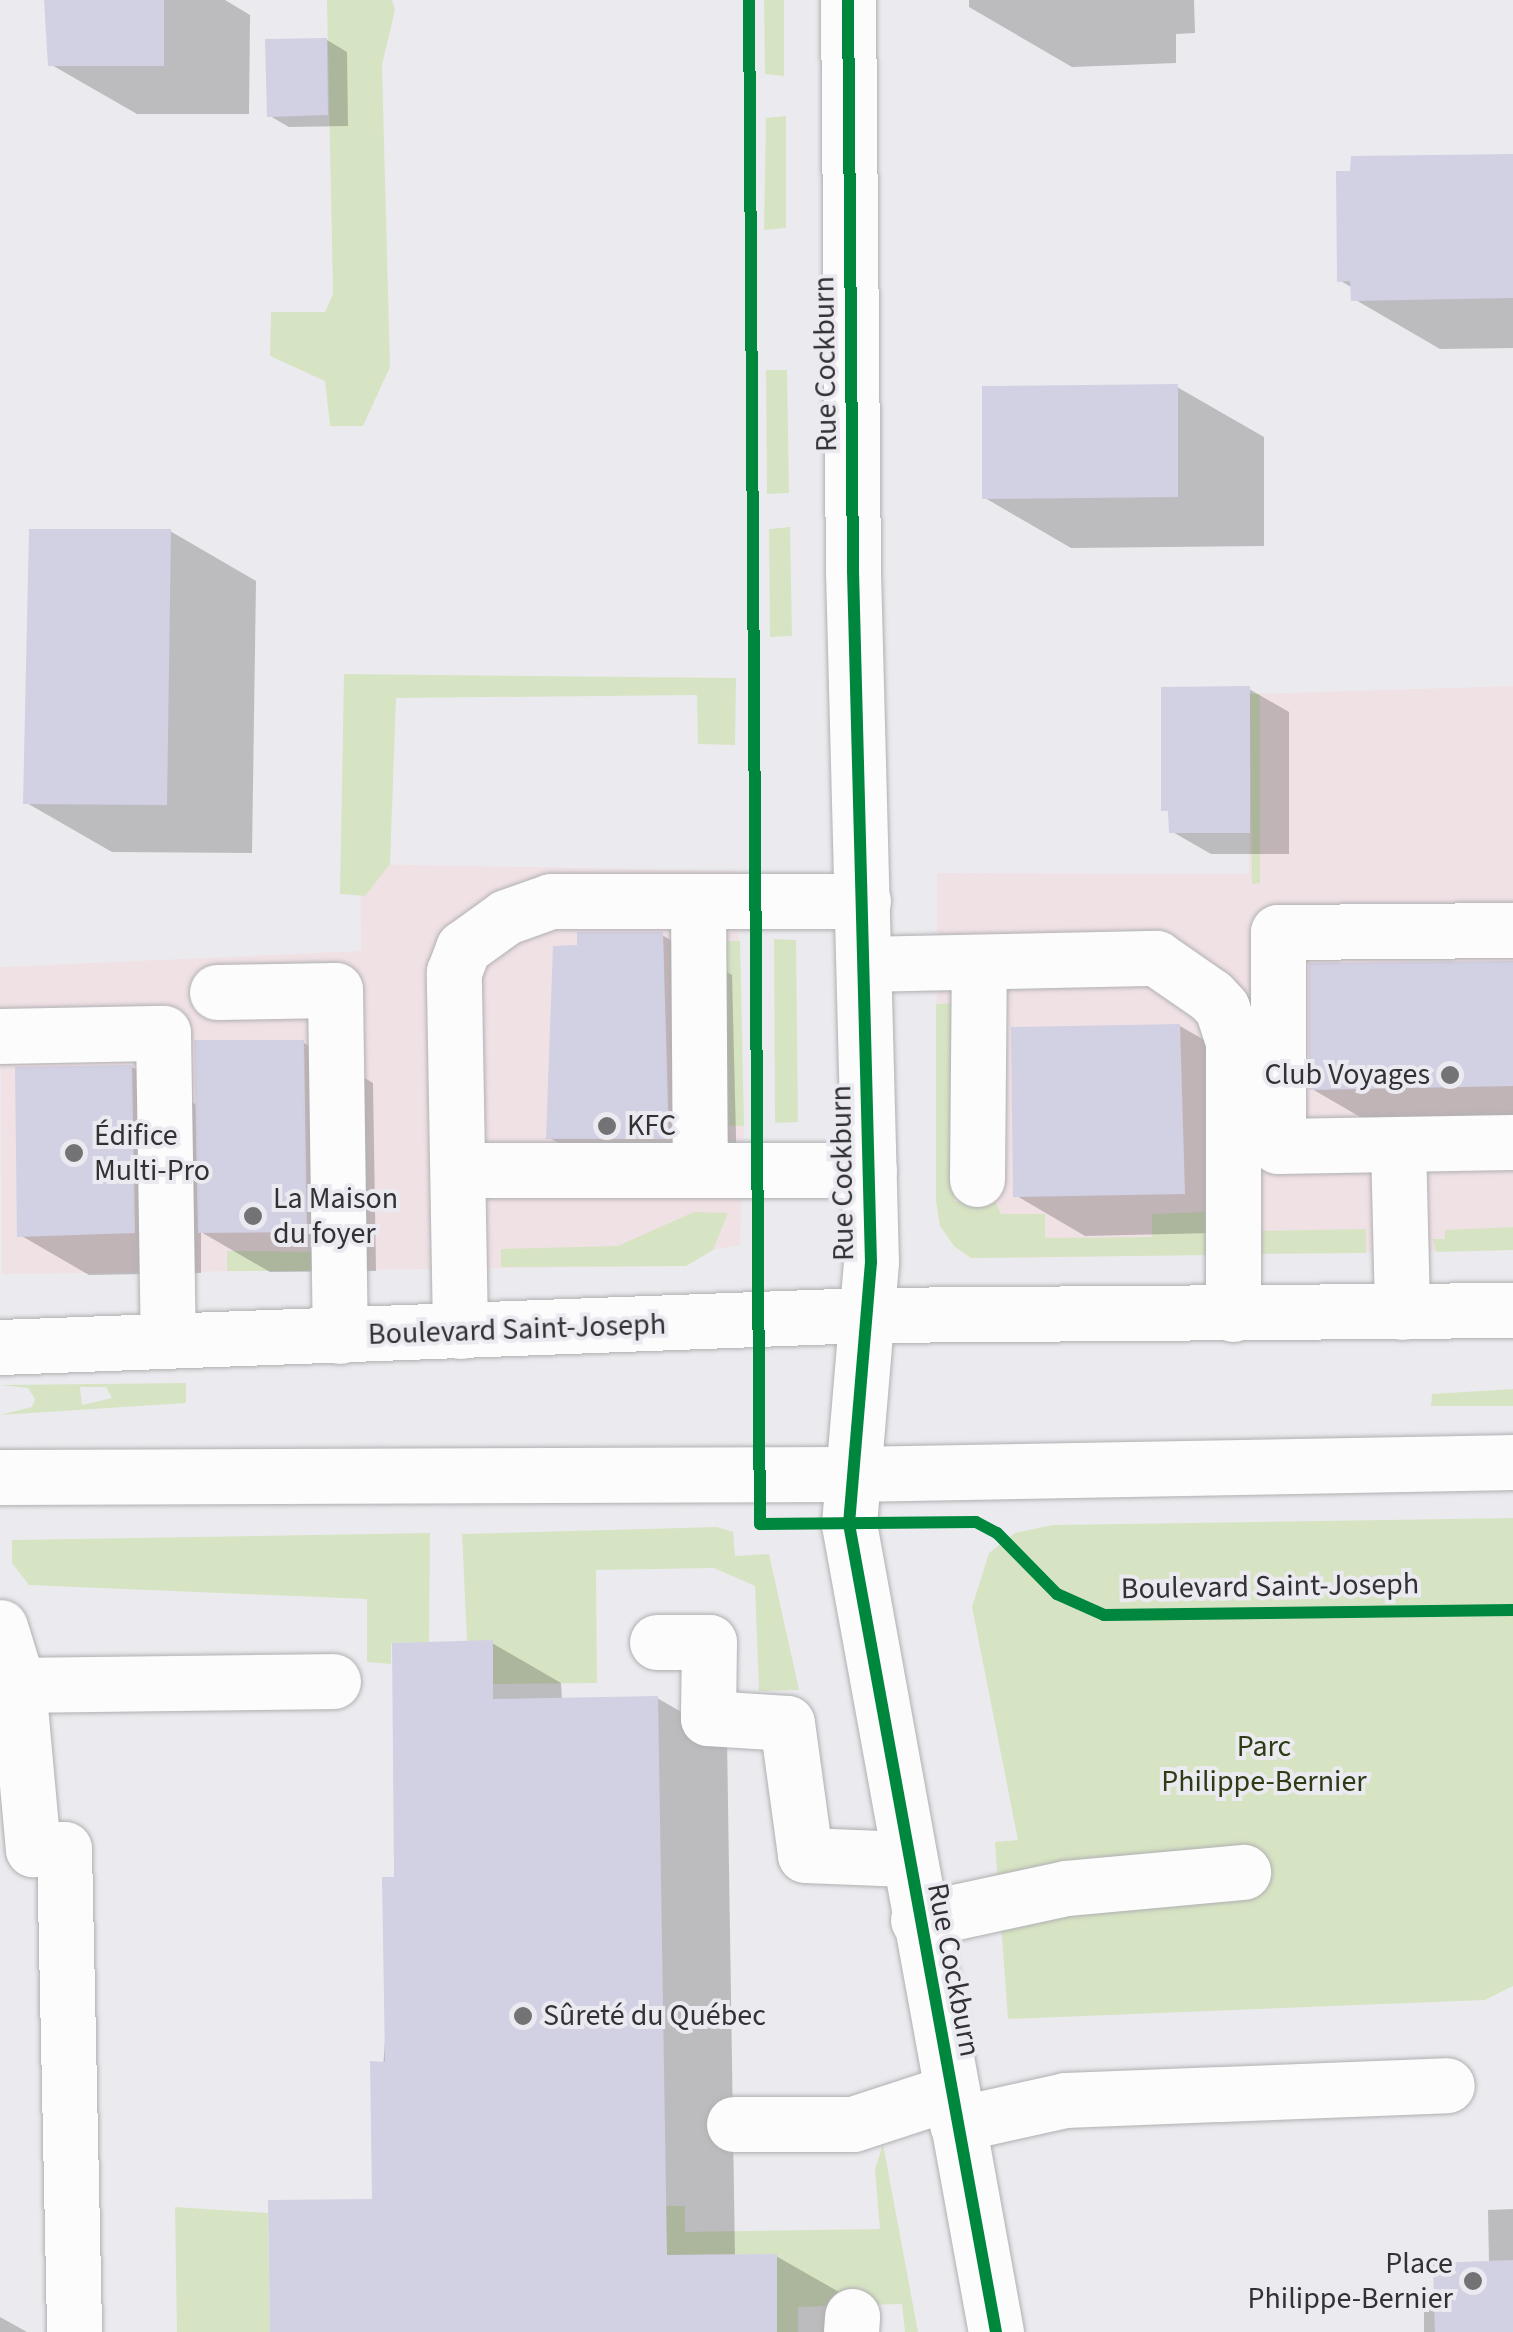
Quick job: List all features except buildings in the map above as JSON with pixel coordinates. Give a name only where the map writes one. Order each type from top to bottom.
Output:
[{"type":"main road","name":"Rue Cockburn","points":[[848,0],[869,1170],[865,1315],[849,1524],[906,1858],[996,2332]]},
{"type":"main road","points":[[460,1331],[454,972],[462,948],[506,917],[550,901],[863,900]]},
{"type":"main road","points":[[698,901],[700,1170]]},
{"type":"main road","points":[[1513,930],[1278,932],[1278,1146],[1513,1142]]},
{"type":"main road","points":[[865,964],[1156,958],[1210,996],[1230,1026],[1233,1314]]},
{"type":"main road","points":[[977,1179],[979,962]]},
{"type":"main road","points":[[217,992],[335,990],[340,1336]]},
{"type":"main road","points":[[0,1036],[163,1032],[168,1341]]},
{"type":"main road","points":[[1398,1144],[1402,1312]]},
{"type":"main road","points":[[458,1170],[869,1170]]},
{"type":"main road","name":"Boulevard Saint-Joseph","points":[[0,1347],[865,1315],[1513,1310]]},
{"type":"main road","points":[[0,1477],[850,1474],[1513,1462]]},
{"type":"main road","points":[[0,1627],[18,1685],[33,1850],[64,1849],[74,2332]]},
{"type":"main road","points":[[657,1642],[708,1642],[708,1718],[787,1723],[805,1855],[906,1858]]},
{"type":"main road","points":[[18,1685],[333,1680]]},
{"type":"main road","points":[[918,1920],[1066,1888],[1243,1872]]},
{"type":"main road","points":[[734,2124],[853,2124],[954,2108],[1065,2100],[1447,2085]]},
{"type":"shaded area","points":[[1513,686],[1513,1250],[971,1258],[954,1246],[940,1226],[936,1201],[937,873],[1249,874],[1250,694]]},
{"type":"shaded area","points":[[360,864],[736,871],[744,1126],[740,1245],[713,1250],[686,1266],[2,1274],[0,967],[361,951]]},
{"type":"green space","points":[[327,0],[392,0],[395,10],[382,65],[390,367],[363,426],[330,426],[325,381],[270,356],[271,312],[325,312],[333,294]]},
{"type":"green space","points":[[764,0],[784,0],[784,76],[765,74]]},
{"type":"green space","points":[[786,116],[786,228],[764,230],[766,118]]},
{"type":"green space","points":[[766,370],[787,370],[789,493],[767,494]]},
{"type":"green space","points":[[790,527],[792,636],[770,637],[769,529]]},
{"type":"green space","points":[[344,674],[736,678],[735,745],[698,744],[697,695],[396,698],[390,864],[365,896],[340,894]]},
{"type":"green space","points":[[1250,694],[1260,694],[1260,883],[1252,884]]},
{"type":"green space","points":[[774,939],[796,940],[798,1122],[775,1123]]},
{"type":"green space","points":[[709,941],[740,941],[744,1126],[711,1125]]},
{"type":"green space","points":[[955,1003],[954,1201],[995,1201],[1001,1214],[1045,1214],[1045,1238],[1152,1237],[1152,1214],[1207,1212],[1209,1255],[971,1258],[954,1246],[940,1226],[936,1201],[936,1004]]},
{"type":"green space","points":[[694,1212],[728,1213],[713,1250],[686,1266],[501,1267],[501,1249],[618,1246]]},
{"type":"green space","points":[[1513,1227],[1513,1250],[1436,1252],[1433,1239],[1445,1239],[1445,1230]]},
{"type":"green space","points":[[1366,1229],[1366,1253],[1250,1254],[1253,1231]]},
{"type":"green space","points":[[227,1251],[316,1252],[316,1271],[227,1271]]},
{"type":"green space","points":[[186,1383],[186,1403],[0,1415],[32,1407],[35,1399],[28,1388],[0,1385]],"holes":[[[80,1387],[106,1387],[112,1398],[82,1405]]]},
{"type":"green space","points":[[1513,1389],[1513,1406],[1431,1406],[1432,1394]]},
{"type":"green space","name":"Parc Philippe-Bernier","points":[[1513,1518],[1513,1986],[1485,2000],[1008,2019],[995,1842],[1018,1840],[972,1607],[989,1553],[1015,1533],[1053,1525]]},
{"type":"green space","points":[[717,1527],[733,1532],[735,1556],[769,1554],[799,1690],[759,1691],[755,1586],[714,1568],[596,1570],[597,1683],[493,1684],[492,1642],[467,1641],[462,1534]]},
{"type":"green space","points":[[430,1533],[429,1642],[391,1643],[391,1664],[367,1662],[367,1599],[29,1585],[12,1563],[12,1540]]},
{"type":"green space","points":[[883,2144],[918,2332],[905,2332],[902,2304],[798,2307],[798,2332],[777,2332],[777,2254],[666,2255],[665,2206],[685,2206],[685,2232],[880,2229],[875,2169]]},
{"type":"green space","points":[[175,2207],[268,2213],[270,2332],[177,2332]]},
{"type":"cycle path","points":[[749,0],[760,1524],[976,1522],[997,1533],[1057,1594],[1104,1615],[1513,1610]]},
{"type":"cycle path","points":[[848,0],[853,571],[871,1262],[849,1524],[996,2332]]},
{"type":"place","name":"Club Voyages","points":[[1450,1075]]},
{"type":"place","name":"KFC","points":[[607,1126]]},
{"type":"place","name":"Édifice Multi-Pro","points":[[74,1153]]},
{"type":"place","name":"La Maison du foyer","points":[[253,1216]]},
{"type":"place","name":"Sûreté du Québec","points":[[523,2016]]},
{"type":"place","name":"Place Philippe-Bernier","points":[[1473,2281]]}]
